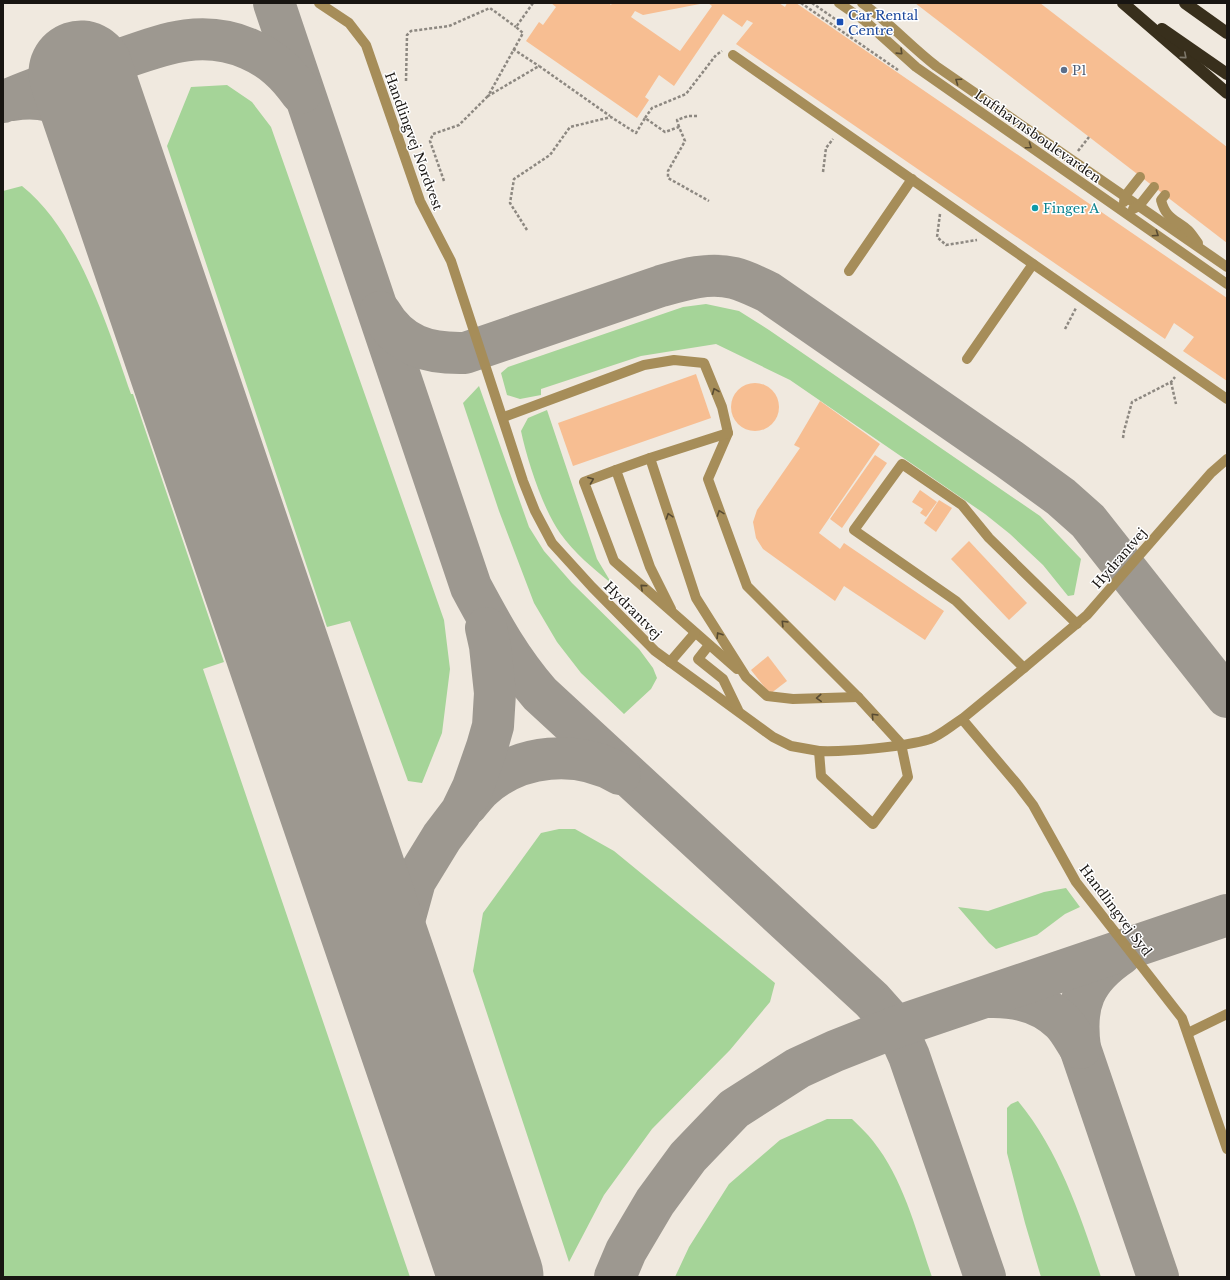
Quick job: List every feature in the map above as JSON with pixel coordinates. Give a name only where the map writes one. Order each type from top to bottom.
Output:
[{"type":"highway","points":[[1124,3],[1227,74]]},
{"type":"highway","points":[[1124,3],[1227,93]]},
{"type":"highway","points":[[1185,3],[1227,33]]},
{"type":"street","name":"Handlingvej Nordvest","points":[[320,3],[349,23],[366,45],[420,201],[451,262],[504,417]]},
{"type":"street","name":"Lufthavnsboulevarden","points":[[839,3],[865,21],[916,68],[1227,284]]},
{"type":"street","name":"Lufthavnsboulevarden","points":[[862,3],[884,19],[920,54],[936,66],[1227,267]]},
{"type":"street","points":[[733,55],[1227,399]]},
{"type":"street","points":[[1140,176],[1125,196],[1124,212],[1139,206],[1154,187]]},
{"type":"street","points":[[849,271],[912,179]]},
{"type":"street","points":[[1165,195],[1161,200],[1164,210],[1170,218],[1189,231],[1206,252]]},
{"type":"street","points":[[967,358],[1033,264]]},
{"type":"street","points":[[504,417],[644,365],[674,360],[704,363],[722,407],[728,433],[708,479],[747,586],[858,697],[901,744],[908,777],[873,824],[820,776],[819,751]]},
{"type":"street","name":"Hydrantvej","points":[[504,417],[534,511],[552,543],[592,587],[650,646],[773,737],[791,746],[819,751],[834,751],[901,744]]},
{"type":"street","points":[[728,433],[650,458],[584,482],[614,561],[767,696],[793,699],[858,697]]},
{"type":"street","points":[[650,458],[696,598],[746,677]]},
{"type":"street","name":"Hydrantvej","points":[[962,719],[1087,615],[1211,473],[1227,459]]},
{"type":"street","points":[[1024,668],[956,601],[854,530],[902,464],[962,505],[989,538],[1076,624]]},
{"type":"street","points":[[616,470],[650,567],[674,615]]},
{"type":"street","points":[[670,662],[695,633]]},
{"type":"street","points":[[709,645],[698,659],[724,679],[739,712]]},
{"type":"street","points":[[901,744],[931,738],[962,719]]},
{"type":"street","name":"Handlingvej Syd","points":[[962,719],[1033,805],[1076,882],[1182,1018],[1227,1149]]},
{"type":"street","points":[[1188,1033],[1227,1014]]},
{"type":"path","points":[[516,27],[533,3]]},
{"type":"path","points":[[812,3],[838,21]]},
{"type":"path","points":[[406,80],[407,35],[411,31],[449,26],[490,8],[523,33],[488,96]]},
{"type":"path","points":[[513,49],[636,133],[645,118],[665,132],[679,127]]},
{"type":"path","points":[[444,181],[430,141],[433,134],[459,125],[488,96],[539,66]]},
{"type":"path","points":[[697,116],[688,116],[677,120],[685,141],[668,171],[668,178],[709,201]]},
{"type":"path","points":[[527,230],[510,203],[514,179],[550,155],[570,127],[611,117]]},
{"type":"path","points":[[823,172],[826,148],[840,129]]},
{"type":"path","points":[[944,202],[940,214],[937,237],[946,245],[990,238],[992,235]]},
{"type":"path","points":[[1123,438],[1132,402],[1171,382],[1182,368]]},
{"type":"path","points":[[1171,382],[1176,404]]},
{"type":"green space","points":[[227,85],[252,102],[271,127],[444,620],[450,669],[442,733],[422,783],[408,781],[350,621],[327,627],[167,146],[191,87]]},
{"type":"green space","points":[[22,186],[42,205],[59,228],[75,254],[89,282],[131,394],[133,394],[224,662],[203,669],[410,1277],[3,1277],[3,191]]},
{"type":"green space","points":[[706,304],[739,311],[769,330],[1040,516],[1081,559],[1074,595],[1068,596],[1043,565],[1010,534],[985,514],[790,380],[716,344],[641,356],[541,389],[541,395],[520,399],[507,395],[501,373],[508,367],[683,307]]},
{"type":"green space","points":[[479,386],[529,527],[544,551],[572,583],[639,649],[653,668],[657,678],[651,689],[624,714],[581,673],[557,642],[534,603],[499,511],[463,403]]},
{"type":"green space","points":[[547,410],[597,559],[612,584],[584,560],[560,533],[536,484],[521,431],[528,418]]},
{"type":"green space","points":[[559,829],[575,829],[614,851],[775,983],[770,1002],[730,1050],[652,1129],[604,1195],[569,1262],[473,971],[483,913],[541,833]]},
{"type":"green space","points":[[1066,888],[1080,907],[1065,914],[1037,935],[996,949],[958,907],[988,911],[1044,892]]},
{"type":"green space","points":[[1018,1101],[1046,1141],[1057,1163],[1077,1208],[1101,1277],[1041,1277],[1007,1153],[1007,1108],[1011,1104]]},
{"type":"green space","points":[[827,1119],[852,1119],[866,1132],[884,1156],[908,1206],[932,1277],[675,1277],[689,1247],[729,1184],[780,1140]]},
{"type":"building","name":"Finger A","points":[[551,3],[609,3],[611,5],[612,3],[705,3],[643,15],[635,11],[631,17],[680,51],[712,6],[708,3],[779,3],[785,7],[787,3],[796,3],[1227,298],[1227,381],[1183,351],[1194,337],[1174,323],[1165,339],[736,44],[753,23],[747,20],[742,27],[723,14],[674,86],[659,75],[645,97],[649,100],[637,118],[526,41],[539,22],[543,25],[556,7]]},
{"type":"building","name":"P1","points":[[915,3],[1040,3],[1227,147],[1227,243]]},
{"type":"building","points":[[696,374],[711,418],[573,466],[558,423]]},
{"type":"building","points":[[755,383],[764,385],[772,390],[777,398],[779,407],[777,416],[772,424],[764,429],[755,431],[746,429],[738,424],[733,416],[731,407],[733,398],[738,390],[746,385]]},
{"type":"building","points":[[820,401],[880,444],[819,533],[840,549],[844,543],[944,611],[925,640],[844,586],[835,601],[763,549],[756,538],[753,522],[757,510],[800,448],[794,445]]},
{"type":"building","points":[[875,455],[887,463],[842,528],[830,519]]},
{"type":"building","points":[[920,490],[937,502],[926,517],[920,513],[923,509],[912,502]]},
{"type":"building","points":[[939,500],[952,508],[936,532],[924,523]]},
{"type":"building","points":[[969,541],[1027,603],[1009,620],[951,559]]},
{"type":"building","points":[[768,656],[787,681],[770,694],[751,670]]},
{"type":"taxiway","points":[[274,3],[471,587],[502,643],[540,694],[872,1000],[896,1027],[909,1056],[985,1277]]},
{"type":"taxiway","points":[[3,102],[40,87],[157,47],[175,42],[193,40],[230,42],[249,49],[265,57],[278,67],[301,93]]},
{"type":"taxiway","points":[[12,100],[29,98],[43,99],[68,109],[79,116],[89,126],[107,151]]},
{"type":"taxiway","points":[[380,312],[388,324],[397,333],[416,346],[439,352],[465,353],[679,281],[706,276],[725,276],[751,284],[768,292],[1009,459],[1061,497],[1088,521],[1227,697]]},
{"type":"taxiway","points":[[410,1038],[400,981],[399,953],[404,921],[415,881],[442,837],[461,812],[473,787],[493,726],[495,693],[490,646],[486,628]]},
{"type":"taxiway","points":[[467,805],[481,789],[498,776],[531,762],[568,758],[603,766],[620,774]]},
{"type":"taxiway","points":[[615,1277],[626,1251],[655,1202],[688,1157],[734,1109],[798,1068],[835,1051],[896,1027],[1227,915]]},
{"type":"taxiway","points":[[1121,954],[1108,963],[1098,973],[1084,994],[1079,1018],[1080,1048],[1158,1277]]},
{"type":"taxiway","points":[[988,997],[1018,999],[1037,1005],[1054,1015],[1065,1025],[1080,1048]]},
{"type":"runway","points":[[81,73],[491,1277]]},
{"type":"place","name":"Car Rental Centre","points":[[840,22]]},
{"type":"place","name":"P1","points":[[1064,70]]},
{"type":"place","name":"Finger A","points":[[1035,208]]}]
